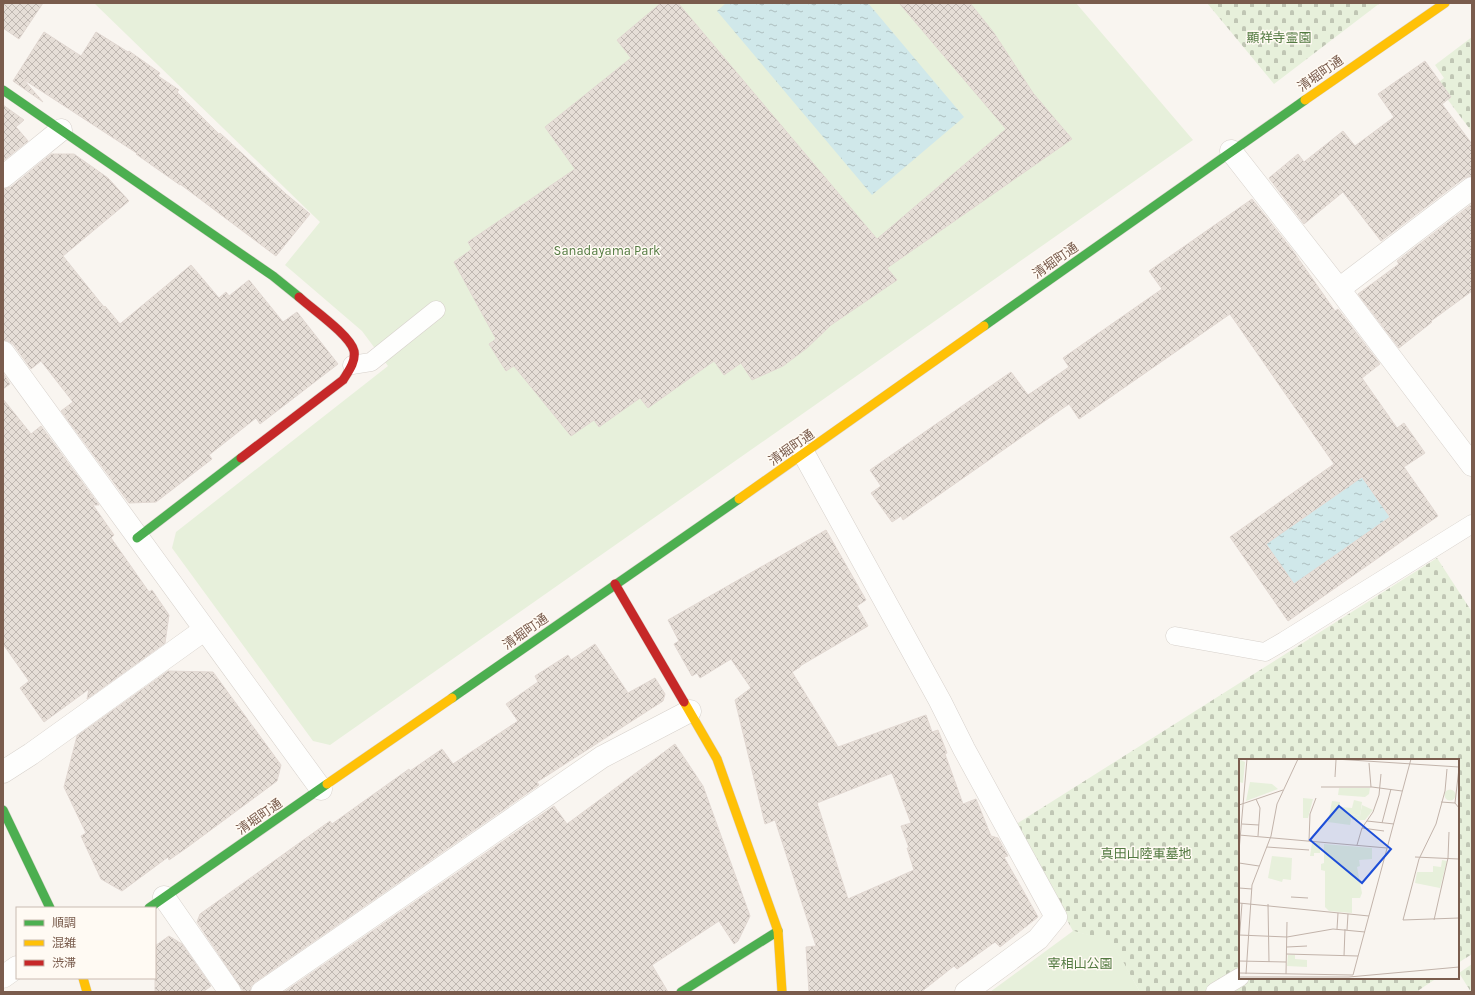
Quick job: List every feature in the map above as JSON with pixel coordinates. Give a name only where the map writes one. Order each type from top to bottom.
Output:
[{"type":"street","name":"清堀町通","points":[[156,903],[804,454],[1231,151],[1445,3]]},
{"type":"street","points":[[3,90],[273,276],[348,339],[354,352],[352,365],[343,380],[137,538]]},
{"type":"street","points":[[3,177],[61,130]]},
{"type":"street","points":[[1231,151],[1340,289],[1472,465]]},
{"type":"street","points":[[1340,289],[1472,188]]},
{"type":"street","points":[[3,352],[321,789]]},
{"type":"street","points":[[804,454],[936,694],[964,749],[1056,917],[1038,939],[966,992]]},
{"type":"street","points":[[615,584],[717,758],[778,931],[782,992]]},
{"type":"street","points":[[3,772],[38,749],[204,630]]},
{"type":"street","points":[[262,992],[602,757],[690,711]]},
{"type":"street","points":[[3,810],[50,907]]},
{"type":"street","points":[[156,903],[230,992]]},
{"type":"street","points":[[681,992],[778,931]]},
{"type":"street","points":[[3,977],[16,968]]},
{"type":"street","points":[[83,979],[87,992]]},
{"type":"lane","points":[[352,365],[371,362],[436,310]]},
{"type":"lane","points":[[1175,636],[1265,652],[1472,524]]},
{"type":"lane","points":[[1216,992],[1239,978]]},
{"type":"green space","name":"Sanadayama Park","points":[[94,3],[1076,3],[1193,140],[330,745],[313,741],[172,548],[176,532],[388,366],[362,331],[285,265],[320,222]]},
{"type":"green space","name":"顯祥寺霊園","points":[[1207,3],[1380,3],[1274,84]]},
{"type":"green space","points":[[1472,37],[1472,132],[1436,84],[1444,78],[1435,65]]},
{"type":"green space","name":"真田山陸軍墓地","points":[[1437,558],[1472,612],[1472,954],[1459,962],[1459,759],[1239,759],[1239,979],[1436,979],[1416,992],[1140,992],[1111,941],[1073,931],[1015,825]]},
{"type":"green space","name":"宰相山公園","points":[[1073,931],[1111,940],[1140,992],[990,992]]},
{"type":"green space","points":[[1472,964],[1472,992],[1471,992],[1459,973]]},
{"type":"water","points":[[726,3],[868,3],[964,117],[872,195],[717,11]]},
{"type":"water","points":[[1362,477],[1390,517],[1294,584],[1266,544]]},
{"type":"building","points":[[3,3],[43,3],[19,39],[3,28]]},
{"type":"building","points":[[661,3],[678,3],[877,239],[1006,129],[899,3],[970,3],[994,33],[1033,93],[1072,139],[887,268],[897,280],[831,325],[807,348],[783,366],[752,380],[741,363],[724,375],[714,361],[648,408],[640,398],[599,427],[594,420],[571,436],[514,366],[506,371],[489,344],[496,339],[454,262],[472,249],[468,242],[575,169],[545,127],[631,58],[617,40]]},
{"type":"building","points":[[44,32],[81,56],[96,32],[128,52],[129,51],[160,73],[158,76],[179,90],[177,92],[219,134],[220,133],[310,214],[276,256],[180,184],[136,154],[138,154],[23,79],[43,102],[13,81]]},
{"type":"building","points":[[1425,61],[1451,97],[1442,104],[1472,144],[1472,176],[1464,178],[1381,241],[1343,192],[1304,224],[1269,178],[1298,154],[1304,162],[1343,131],[1355,146],[1394,117],[1378,94]]},
{"type":"building","points":[[3,105],[24,120],[16,127],[28,141],[3,161]]},
{"type":"building","points":[[51,154],[74,154],[108,178],[129,201],[63,256],[104,307],[105,306],[120,324],[191,265],[219,298],[226,292],[229,296],[249,280],[283,322],[297,312],[338,364],[260,424],[256,418],[209,455],[212,459],[156,502],[129,503],[61,411],[73,402],[41,361],[31,369],[13,344],[3,340],[3,189],[11,187]]},
{"type":"building","points":[[1252,199],[1293,251],[1335,311],[1338,309],[1380,364],[1362,378],[1397,428],[1404,423],[1425,453],[1404,467],[1438,516],[1288,621],[1230,537],[1334,464],[1230,314],[1079,419],[1069,404],[903,520],[901,516],[892,522],[871,493],[881,486],[870,470],[1011,372],[1028,395],[1069,367],[1063,358],[1162,289],[1149,271]],"holes":[[[1362,477],[1390,517],[1294,584],[1266,544]]]},
{"type":"building","points":[[1472,204],[1472,291],[1431,321],[1432,322],[1399,348],[1358,294],[1399,264],[1397,261]]},
{"type":"building","points":[[3,373],[10,384],[3,389]]},
{"type":"building","points":[[3,399],[31,434],[41,426],[99,505],[93,505],[114,535],[111,538],[149,592],[152,590],[169,615],[165,643],[87,699],[89,689],[44,722],[20,688],[29,681],[3,644]]},
{"type":"building","points":[[826,530],[866,600],[857,606],[868,626],[792,672],[838,747],[926,715],[932,732],[938,730],[963,804],[976,799],[991,836],[998,838],[1008,856],[1004,857],[1038,917],[1000,947],[995,942],[957,969],[954,966],[921,992],[809,992],[806,947],[816,946],[775,820],[765,824],[735,700],[751,688],[731,659],[700,678],[697,673],[692,676],[674,644],[679,641],[668,620]],"holes":[[[892,773],[911,823],[901,826],[909,848],[907,848],[914,870],[848,899],[817,803]]]},
{"type":"building","points":[[595,644],[628,693],[655,678],[665,694],[663,701],[537,782],[539,785],[255,982],[251,986],[250,992],[244,992],[197,922],[200,914],[330,821],[332,824],[409,769],[410,771],[442,749],[453,764],[518,721],[506,704],[538,682],[535,676],[568,655],[571,660]]},
{"type":"building","points":[[168,671],[213,672],[281,765],[277,781],[185,849],[169,860],[168,857],[122,891],[101,879],[81,836],[86,833],[64,787],[77,736]]},
{"type":"building","points":[[675,744],[703,786],[750,916],[738,941],[734,944],[719,921],[652,965],[668,992],[284,992],[554,806],[567,824]]},
{"type":"building","points":[[169,936],[182,944],[211,986],[203,992],[155,992],[156,945]]},
{"type":"traffic: fast","points":[[3,90],[273,276],[299,297]]},
{"type":"traffic: fast","points":[[984,326],[1305,100]]},
{"type":"traffic: fast","points":[[137,538],[241,458]]},
{"type":"traffic: fast","points":[[452,698],[739,499]]},
{"type":"traffic: fast","points":[[150,907],[327,784]]},
{"type":"traffic: fast","points":[[3,810],[50,907]]},
{"type":"traffic: fast","points":[[681,992],[778,931]]},
{"type":"traffic: slow","points":[[1305,100],[1445,3]]},
{"type":"traffic: slow","points":[[739,499],[984,326]]},
{"type":"traffic: slow","points":[[327,784],[452,698]]},
{"type":"traffic: slow","points":[[684,702],[717,759],[778,931],[782,992]]},
{"type":"traffic: slow","points":[[83,979],[87,992]]},
{"type":"traffic: jam","points":[[241,458],[343,380],[353,363],[354,351],[346,338],[330,322],[299,297]]},
{"type":"traffic: jam","points":[[615,584],[684,702]]}]
